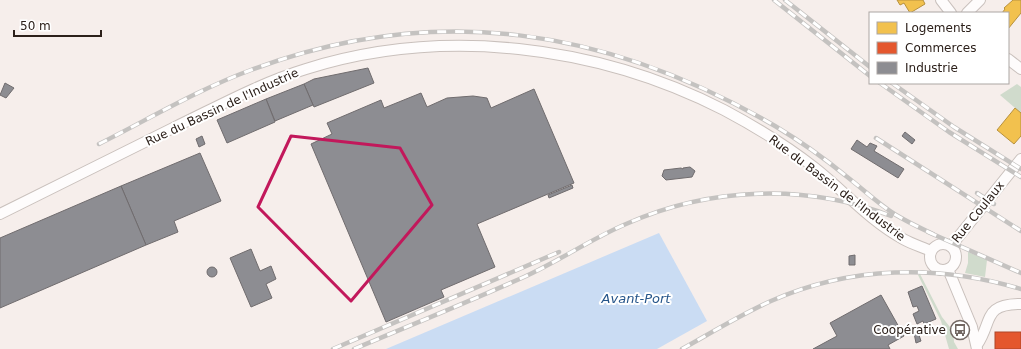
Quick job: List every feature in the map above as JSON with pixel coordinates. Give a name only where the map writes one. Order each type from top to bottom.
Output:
[{"type":"street","points":[[941,0],[949,12]]},
{"type":"street","points":[[968,12],[980,0]]},
{"type":"street","name":"Rue du Bassin de l'Industrie","points":[[0,214],[233,99],[303,70],[335,60],[392,50],[426,46],[478,46],[529,50],[603,64],[659,82],[691,95],[755,127],[815,168],[872,216],[902,238],[931,251]]},
{"type":"street","points":[[1009,60],[1021,69]]},
{"type":"street","name":"Rue Coulaux","points":[[951,246],[1021,159]]},
{"type":"street","points":[[942,244],[951,246],[955,251],[956,258],[953,266],[948,269],[940,270],[932,264],[930,259],[931,251],[933,248],[942,244]]},
{"type":"street","points":[[948,269],[972,327],[977,347]]},
{"type":"street","points":[[977,347],[990,315],[1008,304],[1021,304]]},
{"type":"highlighted area","points":[[291,136],[400,148],[432,205],[351,301],[258,207]]},
{"type":"green space","points":[[1017,84],[1021,87],[1021,113],[1000,95]]},
{"type":"green space","points":[[968,252],[987,260],[985,277],[965,273],[968,263]]},
{"type":"green space","points":[[920,274],[942,317],[953,331],[954,342],[958,349],[949,349],[941,321],[918,275]]},
{"type":"water","name":"Avant-Port","points":[[659,233],[707,321],[657,349],[386,349]]},
{"type":"building: Logements","points":[[897,0],[923,0],[925,4],[912,12],[909,12],[904,3],[900,5]]},
{"type":"building: Logements","points":[[1013,0],[1021,0],[1021,13],[1009,28],[1009,12],[1003,12],[1005,9],[1004,8]]},
{"type":"building: Logements","points":[[1015,108],[1021,113],[1021,136],[1014,144],[997,130]]},
{"type":"building: Commerces","points":[[995,332],[1021,332],[1021,349],[995,349]]},
{"type":"building: Industrie","points":[[368,68],[374,83],[314,107],[304,84],[314,79]]},
{"type":"building: Industrie","points":[[5,83],[14,88],[6,98],[0,95]]},
{"type":"building: Industrie","points":[[304,84],[313,105],[275,121],[266,99]]},
{"type":"building: Industrie","points":[[534,89],[574,183],[477,224],[495,267],[441,290],[444,297],[386,322],[311,144],[332,134],[327,123],[381,100],[384,108],[421,93],[427,107],[447,98],[473,96],[487,98],[491,108]]},
{"type":"building: Industrie","points":[[266,99],[275,122],[227,143],[217,120]]},
{"type":"building: Industrie","points":[[905,132],[915,140],[912,144],[902,136]]},
{"type":"building: Industrie","points":[[202,136],[205,144],[199,147],[196,139]]},
{"type":"building: Industrie","points":[[857,140],[867,147],[870,143],[877,146],[874,151],[904,169],[898,178],[851,149]]},
{"type":"building: Industrie","points":[[200,153],[221,201],[174,221],[178,232],[146,245],[121,186]]},
{"type":"building: Industrie","points":[[690,167],[695,171],[692,177],[666,180],[662,176],[664,170]]},
{"type":"building: Industrie","points":[[572,185],[573,188],[549,198],[548,195]]},
{"type":"building: Industrie","points":[[121,186],[146,245],[0,308],[0,238]]},
{"type":"building: Industrie","points":[[251,249],[260,271],[271,266],[276,279],[266,284],[272,298],[251,307],[230,258]]},
{"type":"building: Industrie","points":[[855,255],[855,265],[849,265],[849,256]]},
{"type":"building: Industrie","points":[[210,267],[214,267],[216,268],[216,276],[210,277],[207,274],[207,270]]},
{"type":"building: Industrie","points":[[922,286],[936,319],[924,324],[923,321],[917,324],[913,314],[919,311],[917,306],[913,307],[908,292]]},
{"type":"building: Industrie","points":[[881,295],[904,336],[888,345],[890,349],[813,349],[837,336],[830,323]]},
{"type":"building: Industrie","points":[[918,332],[921,341],[916,343],[914,333]]},
{"type":"railway","points":[[774,0],[869,75]]},
{"type":"railway","points":[[785,0],[869,66]]},
{"type":"railway","points":[[99,144],[212,86],[251,70],[320,49],[387,36],[454,32],[519,35],[584,47],[648,66],[712,93],[775,126],[794,138],[829,163],[889,211],[933,234]]},
{"type":"railway","points":[[881,84],[949,132],[1021,177]]},
{"type":"railway","points":[[893,84],[954,127],[1021,169]]},
{"type":"railway","points":[[876,138],[1021,231]]},
{"type":"railway","points":[[977,193],[994,204]]},
{"type":"railway","points":[[354,349],[524,277],[600,236],[626,224],[690,202],[758,194],[792,194],[825,198],[859,205],[891,216]]},
{"type":"railway","points":[[928,232],[1021,273]]},
{"type":"railway","points":[[333,349],[559,252]]},
{"type":"railway","points":[[682,349],[759,306],[771,301],[801,289],[863,275],[894,272],[958,275],[1021,289]]},
{"type":"place","name":"Coopérative","points":[[960,330]]}]
